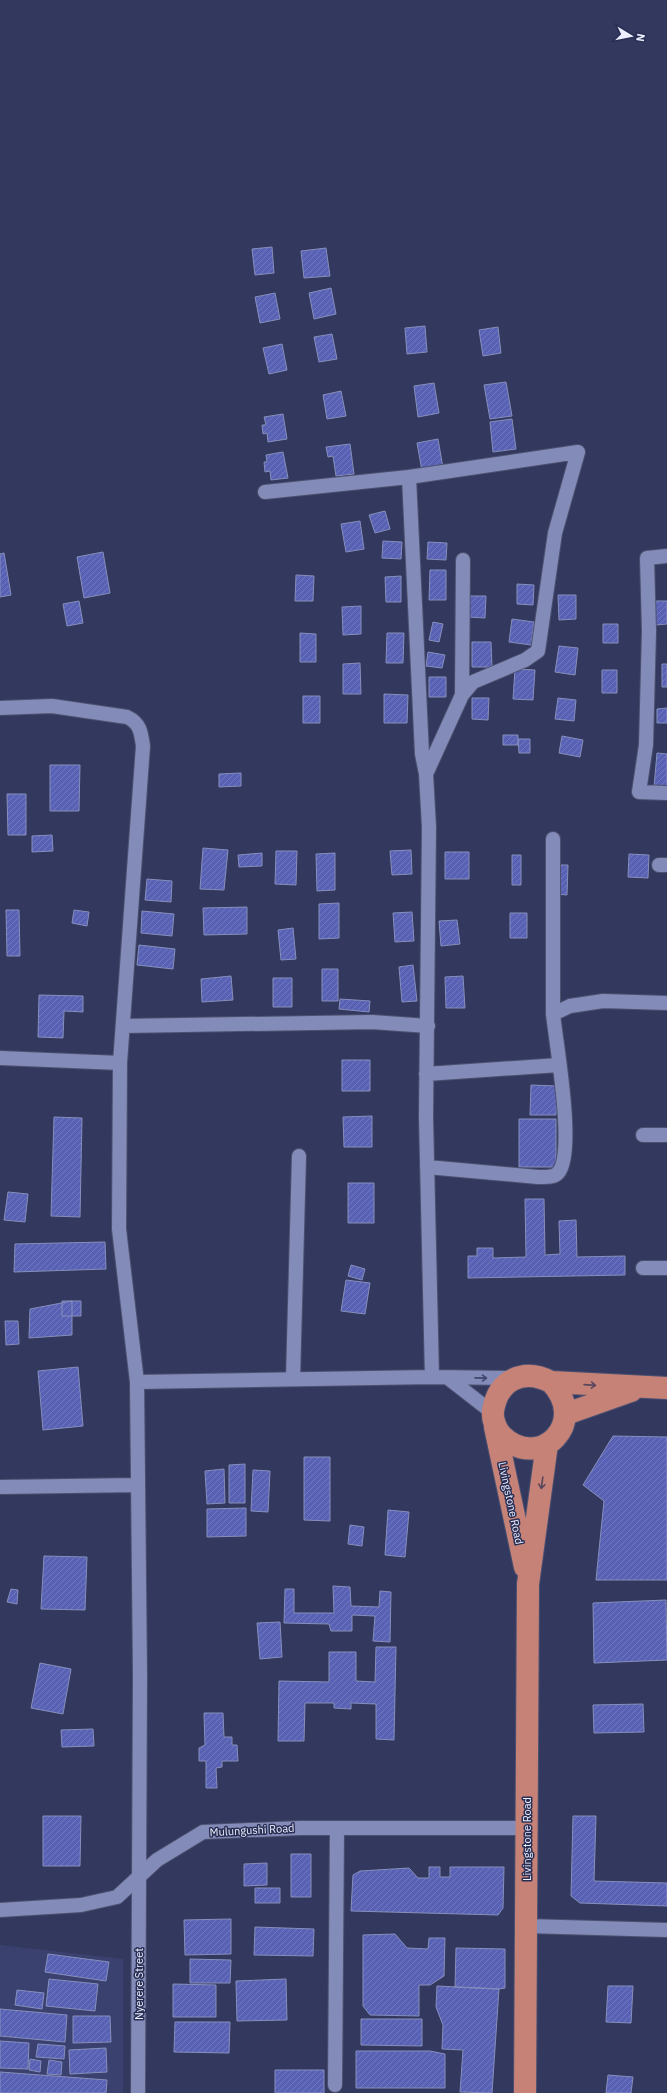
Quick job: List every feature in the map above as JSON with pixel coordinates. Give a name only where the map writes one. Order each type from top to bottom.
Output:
[{"type":"highway","points":[[515,1378],[534,1375],[551,1382],[640,1388],[667,1388]]},
{"type":"highway","name":"Livingstone Road","points":[[515,1378],[503,1387],[495,1399],[494,1417],[528,1584]]},
{"type":"highway","points":[[494,1417],[500,1433],[509,1443],[521,1448],[534,1448],[547,1444],[560,1432],[566,1414],[565,1402],[560,1391],[551,1382]]},
{"type":"highway","points":[[566,1414],[640,1388]]},
{"type":"highway","name":"Livingstone Road","points":[[525,2093],[528,1584],[547,1444]]},
{"type":"street","points":[[265,492],[409,477],[578,452],[555,533],[538,651],[525,660],[473,682],[462,695],[426,774]]},
{"type":"street","points":[[409,477],[422,754],[426,774],[429,827],[428,1026],[426,1074],[432,1377]]},
{"type":"street","points":[[667,556],[647,558],[649,631],[646,745],[639,792],[667,793]]},
{"type":"street","points":[[462,560],[462,695]]},
{"type":"street","name":"Nyerere Street","points":[[0,708],[52,706],[127,717],[134,720],[139,726],[143,746],[120,1063],[119,1229],[137,1382],[140,1675],[138,2093]]},
{"type":"street","points":[[427,1167],[553,1177],[558,1173],[563,1164],[566,1137],[553,1014],[553,838]]},
{"type":"street","points":[[553,1014],[570,1006],[603,1001],[667,1003]]},
{"type":"street","points":[[122,1026],[372,1022],[428,1026]]},
{"type":"street","points":[[0,1058],[120,1063]]},
{"type":"street","points":[[426,1074],[559,1065]]},
{"type":"street","points":[[643,1136],[667,1136]]},
{"type":"street","points":[[293,1379],[299,1156]]},
{"type":"street","points":[[643,1268],[667,1268]]},
{"type":"street","points":[[137,1382],[432,1377],[515,1378]]},
{"type":"street","points":[[448,1378],[494,1417]]},
{"type":"street","points":[[0,1487],[137,1485]]},
{"type":"street","points":[[335,2085],[337,1828]]},
{"type":"street","name":"Mulungushi Road","points":[[0,1910],[81,1905],[117,1897],[139,1874],[157,1860],[203,1832],[337,1828],[526,1828]]},
{"type":"street","points":[[526,1926],[667,1930]]},
{"type":"shaded area","points":[[0,1945],[123,1959],[123,2093],[0,2093]]},
{"type":"building","points":[[272,247],[274,273],[255,275],[252,249]]},
{"type":"building","points":[[326,248],[330,276],[304,278],[301,251]]},
{"type":"building","points":[[331,288],[336,314],[314,319],[309,293]]},
{"type":"building","points":[[275,293],[280,319],[260,323],[255,297]]},
{"type":"building","points":[[425,326],[427,352],[407,354],[405,328]]},
{"type":"building","points":[[498,327],[501,353],[483,356],[479,330]]},
{"type":"building","points":[[332,334],[337,359],[319,362],[314,337]]},
{"type":"building","points":[[282,344],[287,370],[269,374],[263,348]]},
{"type":"building","points":[[506,382],[512,416],[490,419],[484,385]]},
{"type":"building","points":[[434,383],[439,413],[418,417],[414,386]]},
{"type":"building","points":[[341,391],[346,416],[327,419],[323,395]]},
{"type":"building","points":[[283,414],[287,439],[268,442],[267,433],[263,434],[262,425],[266,425],[264,417]]},
{"type":"building","points":[[512,419],[516,449],[493,452],[490,422]]},
{"type":"building","points":[[438,439],[443,468],[422,471],[417,443]]},
{"type":"building","points":[[350,444],[354,474],[336,476],[333,456],[328,457],[326,447]]},
{"type":"building","points":[[283,452],[288,478],[271,480],[270,471],[265,472],[264,462],[267,462],[266,455]]},
{"type":"building","points":[[385,511],[390,529],[375,533],[369,515]]},
{"type":"building","points":[[360,521],[364,549],[346,552],[341,524]]},
{"type":"building","points":[[383,541],[402,542],[401,559],[382,558]]},
{"type":"building","points":[[428,542],[447,543],[446,560],[427,559]]},
{"type":"building","points":[[103,552],[110,593],[84,598],[77,557]]},
{"type":"building","points":[[4,553],[11,595],[0,597],[0,554]]},
{"type":"building","points":[[430,570],[446,570],[446,600],[429,600]]},
{"type":"building","points":[[296,575],[314,576],[313,601],[295,601]]},
{"type":"building","points":[[401,576],[401,602],[386,602],[385,577]]},
{"type":"building","points":[[517,584],[534,585],[533,605],[517,604]]},
{"type":"building","points":[[558,595],[576,595],[576,619],[559,620]]},
{"type":"building","points":[[469,596],[486,596],[485,618],[468,617]]},
{"type":"building","points":[[79,601],[83,623],[67,626],[63,604]]},
{"type":"building","points":[[654,601],[667,601],[667,624],[656,625]]},
{"type":"building","points":[[361,606],[361,634],[343,635],[342,607]]},
{"type":"building","points":[[512,619],[534,622],[531,645],[509,642]]},
{"type":"building","points":[[433,622],[443,624],[439,642],[429,640]]},
{"type":"building","points":[[603,624],[618,624],[618,643],[603,643]]},
{"type":"building","points":[[300,633],[316,634],[316,662],[300,662]]},
{"type":"building","points":[[387,633],[404,633],[403,663],[386,663]]},
{"type":"building","points":[[472,642],[491,642],[492,667],[472,667]]},
{"type":"building","points":[[559,646],[578,648],[575,675],[555,672]]},
{"type":"building","points":[[428,652],[445,655],[442,668],[426,666]]},
{"type":"building","points":[[360,663],[361,694],[343,694],[343,664]]},
{"type":"building","points":[[662,664],[667,664],[667,687],[662,687]]},
{"type":"building","points":[[515,669],[535,670],[533,700],[513,699]]},
{"type":"building","points":[[602,670],[617,670],[617,693],[602,693]]},
{"type":"building","points":[[429,677],[446,677],[446,697],[429,697]]},
{"type":"building","points":[[384,694],[408,695],[407,723],[384,723]]},
{"type":"building","points":[[303,696],[320,696],[320,723],[303,723]]},
{"type":"building","points":[[472,698],[489,698],[488,720],[472,719]]},
{"type":"building","points":[[558,698],[576,700],[574,721],[555,719]]},
{"type":"building","points":[[667,708],[667,723],[657,723],[657,709]]},
{"type":"building","points":[[503,735],[518,735],[518,745],[503,745]]},
{"type":"building","points":[[562,736],[583,740],[580,757],[559,753]]},
{"type":"building","points":[[518,739],[530,739],[530,753],[519,753]]},
{"type":"building","points":[[657,753],[667,754],[667,788],[654,787]]},
{"type":"building","points":[[50,765],[80,765],[79,811],[50,811]]},
{"type":"building","points":[[241,773],[241,786],[219,787],[219,774]]},
{"type":"building","points":[[7,794],[26,794],[26,835],[8,835]]},
{"type":"building","points":[[52,835],[53,851],[32,852],[32,836]]},
{"type":"building","points":[[203,848],[228,850],[224,890],[200,889]]},
{"type":"building","points":[[411,850],[412,874],[392,875],[390,851]]},
{"type":"building","points":[[276,851],[297,851],[296,885],[275,884]]},
{"type":"building","points":[[445,852],[469,852],[469,879],[445,879]]},
{"type":"building","points":[[262,853],[262,866],[239,867],[238,855]]},
{"type":"building","points":[[335,853],[335,890],[317,891],[316,854]]},
{"type":"building","points":[[629,854],[649,855],[648,878],[628,877]]},
{"type":"building","points":[[512,855],[521,855],[521,885],[512,885]]},
{"type":"building","points":[[556,865],[568,865],[567,895],[555,894]]},
{"type":"building","points":[[147,879],[172,881],[171,902],[145,900]]},
{"type":"building","points":[[339,903],[339,938],[319,939],[319,904]]},
{"type":"building","points":[[247,907],[247,934],[204,935],[203,908]]},
{"type":"building","points":[[6,910],[19,910],[20,956],[7,956]]},
{"type":"building","points":[[74,910],[89,912],[87,926],[72,923]]},
{"type":"building","points":[[142,911],[174,914],[172,936],[141,933]]},
{"type":"building","points":[[412,912],[414,941],[395,942],[393,913]]},
{"type":"building","points":[[510,913],[527,913],[527,938],[510,938]]},
{"type":"building","points":[[457,920],[460,944],[441,946],[439,921]]},
{"type":"building","points":[[293,928],[296,959],[281,960],[278,930]]},
{"type":"building","points":[[139,945],[175,949],[173,969],[137,965]]},
{"type":"building","points":[[413,965],[417,1001],[402,1002],[399,967]]},
{"type":"building","points":[[322,969],[338,969],[338,1001],[322,1001]]},
{"type":"building","points":[[231,976],[233,1000],[202,1002],[201,979]]},
{"type":"building","points":[[463,976],[465,1008],[446,1008],[445,977]]},
{"type":"building","points":[[273,978],[292,978],[292,1007],[273,1007]]},
{"type":"building","points":[[39,995],[83,996],[83,1012],[64,1011],[63,1038],[38,1037]]},
{"type":"building","points":[[340,999],[370,1001],[369,1012],[339,1009]]},
{"type":"building","points":[[342,1060],[370,1060],[370,1091],[342,1091]]},
{"type":"building","points":[[531,1085],[557,1086],[556,1115],[530,1115]]},
{"type":"building","points":[[372,1116],[372,1147],[344,1147],[343,1117]]},
{"type":"building","points":[[54,1117],[82,1118],[80,1217],[51,1216]]},
{"type":"building","points":[[519,1119],[556,1119],[556,1167],[519,1167]]},
{"type":"building","points":[[348,1183],[374,1183],[374,1223],[348,1223]]},
{"type":"building","points":[[8,1192],[28,1194],[25,1222],[4,1220]]},
{"type":"building","points":[[525,1199],[544,1199],[545,1255],[560,1254],[559,1221],[576,1220],[577,1257],[625,1256],[625,1275],[468,1278],[468,1256],[477,1256],[477,1248],[493,1248],[493,1258],[526,1257]]},
{"type":"building","points":[[105,1242],[106,1269],[14,1272],[15,1244]]},
{"type":"building","points":[[351,1265],[365,1269],[362,1280],[348,1276]]},
{"type":"building","points":[[346,1280],[370,1283],[365,1314],[341,1311]]},
{"type":"building","points":[[62,1301],[81,1301],[81,1316],[62,1316]]},
{"type":"building","points":[[72,1301],[72,1335],[29,1338],[30,1309]]},
{"type":"building","points":[[5,1321],[18,1321],[19,1344],[6,1345]]},
{"type":"building","points":[[78,1367],[83,1426],[43,1430],[38,1371]]},
{"type":"building","points":[[613,1436],[667,1437],[667,1580],[596,1580],[604,1501],[583,1485]]},
{"type":"building","points":[[304,1457],[330,1457],[330,1521],[304,1520]]},
{"type":"building","points":[[245,1464],[245,1503],[229,1503],[229,1465]]},
{"type":"building","points":[[224,1469],[225,1503],[207,1504],[205,1471]]},
{"type":"building","points":[[253,1470],[270,1471],[268,1512],[251,1511]]},
{"type":"building","points":[[246,1508],[246,1536],[207,1537],[207,1509]]},
{"type":"building","points":[[388,1510],[409,1512],[405,1557],[385,1555]]},
{"type":"building","points":[[350,1525],[364,1527],[362,1546],[348,1544]]},
{"type":"building","points":[[44,1556],[87,1557],[85,1610],[41,1609]]},
{"type":"building","points":[[333,1586],[350,1587],[351,1606],[379,1607],[380,1591],[391,1592],[390,1642],[373,1641],[375,1616],[352,1615],[352,1631],[331,1631],[329,1624],[284,1623],[285,1589],[294,1589],[294,1613],[334,1613]]},
{"type":"building","points":[[11,1589],[18,1590],[17,1604],[7,1602]]},
{"type":"building","points":[[666,1600],[667,1660],[594,1663],[593,1603]]},
{"type":"building","points":[[280,1622],[282,1657],[260,1659],[257,1623]]},
{"type":"building","points":[[376,1647],[396,1647],[394,1740],[376,1739],[376,1704],[351,1703],[351,1709],[334,1708],[334,1703],[305,1703],[304,1741],[278,1741],[279,1681],[329,1682],[329,1652],[356,1652],[356,1681],[375,1682]]},
{"type":"building","points":[[40,1663],[71,1669],[63,1714],[31,1708]]},
{"type":"building","points":[[643,1704],[644,1732],[594,1733],[593,1705]]},
{"type":"building","points":[[204,1713],[223,1713],[224,1737],[232,1737],[232,1745],[237,1745],[238,1761],[222,1761],[222,1767],[216,1768],[217,1788],[206,1788],[206,1761],[199,1761],[199,1748],[205,1745]]},
{"type":"building","points":[[93,1729],[94,1746],[62,1747],[61,1730]]},
{"type":"building","points":[[43,1816],[81,1816],[80,1866],[43,1866]]},
{"type":"building","points":[[573,1816],[596,1816],[594,1881],[667,1883],[667,1906],[580,1903],[571,1896]]},
{"type":"building","points":[[291,1854],[311,1854],[311,1897],[291,1897]]},
{"type":"building","points":[[267,1863],[267,1885],[244,1886],[244,1864]]},
{"type":"building","points":[[429,1867],[440,1867],[440,1877],[450,1877],[450,1867],[504,1867],[503,1908],[498,1915],[351,1911],[353,1875],[360,1871],[409,1868],[418,1878],[429,1878]]},
{"type":"building","points":[[255,1888],[280,1888],[280,1903],[255,1903]]},
{"type":"building","points":[[231,1919],[231,1954],[185,1955],[184,1920]]},
{"type":"building","points":[[255,1927],[314,1929],[313,1956],[254,1955]]},
{"type":"building","points":[[395,1934],[407,1948],[428,1949],[429,1938],[445,1938],[444,1976],[430,1985],[419,1985],[419,2016],[370,2015],[363,2006],[363,1935]]},
{"type":"building","points":[[456,1948],[505,1949],[505,1988],[455,1987]]},
{"type":"building","points":[[48,1954],[109,1962],[106,1981],[45,1972]]},
{"type":"building","points":[[190,1959],[231,1960],[230,1983],[190,1983]]},
{"type":"building","points":[[49,1979],[98,1984],[95,2011],[46,2006]]},
{"type":"building","points":[[286,1979],[287,2020],[237,2021],[236,1981]]},
{"type":"building","points":[[173,1984],[216,1985],[216,2017],[173,2017]]},
{"type":"building","points":[[437,1986],[499,1989],[492,2093],[460,2092],[463,2050],[442,2049],[443,2025],[436,2007]]},
{"type":"building","points":[[608,1986],[633,1986],[631,2023],[606,2022]]},
{"type":"building","points":[[17,1990],[44,1993],[42,2009],[15,2005]]},
{"type":"building","points":[[0,2009],[67,2015],[65,2042],[0,2036]]},
{"type":"building","points":[[73,2016],[110,2016],[111,2042],[73,2043]]},
{"type":"building","points":[[361,2019],[422,2019],[422,2046],[361,2045]]},
{"type":"building","points":[[175,2022],[230,2022],[229,2053],[174,2052]]},
{"type":"building","points":[[0,2041],[29,2043],[28,2069],[0,2068]]},
{"type":"building","points":[[38,2044],[65,2046],[64,2059],[36,2057]]},
{"type":"building","points":[[106,2048],[107,2072],[70,2074],[69,2050]]},
{"type":"building","points":[[356,2051],[430,2051],[445,2054],[445,2088],[356,2088]]},
{"type":"building","points":[[30,2059],[41,2061],[40,2072],[29,2070]]},
{"type":"building","points":[[49,2060],[62,2062],[61,2075],[47,2074]]},
{"type":"building","points":[[275,2070],[324,2070],[324,2093],[275,2093]]},
{"type":"building","points":[[0,2072],[107,2080],[106,2093],[0,2093]]},
{"type":"building","points":[[608,2075],[633,2077],[631,2093],[606,2093]]}]
